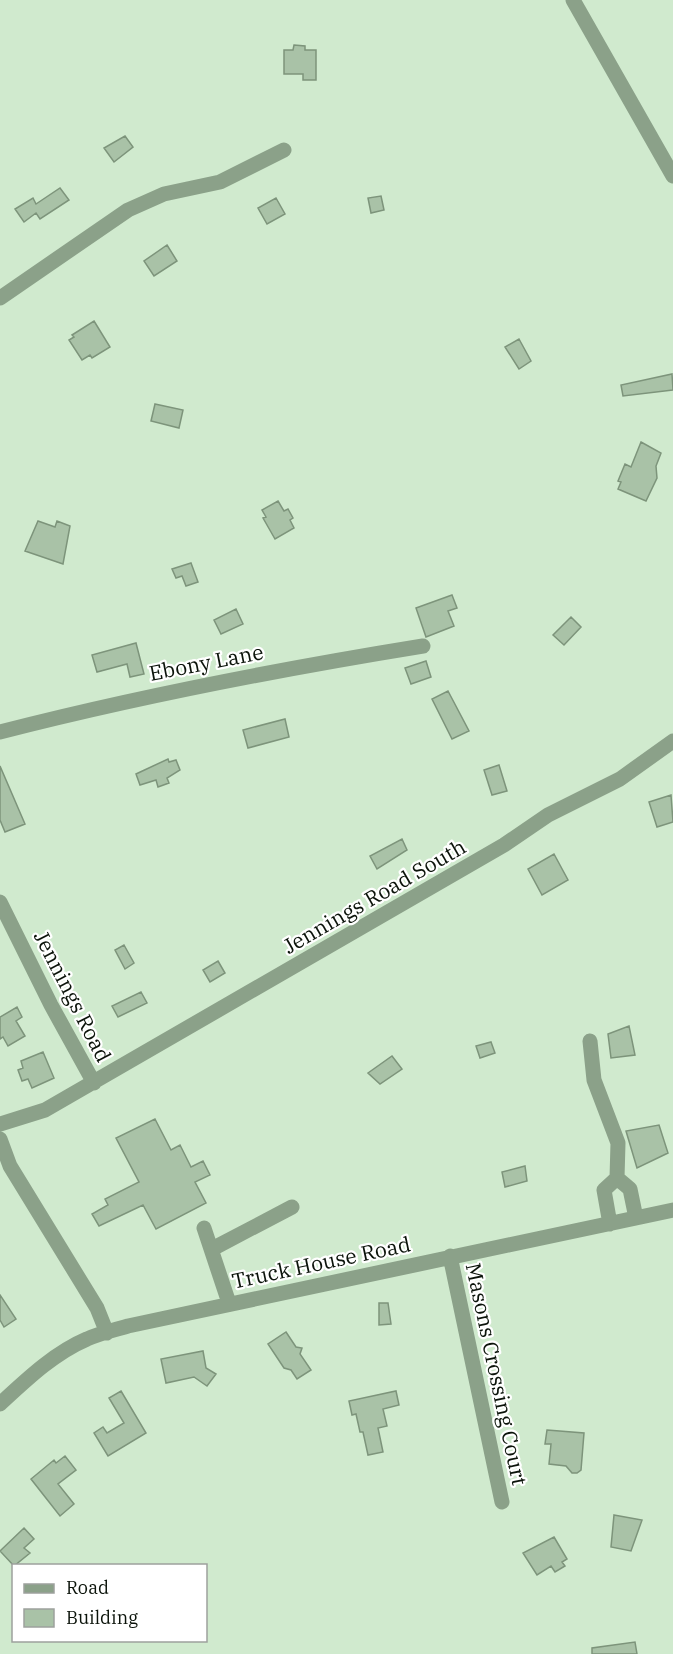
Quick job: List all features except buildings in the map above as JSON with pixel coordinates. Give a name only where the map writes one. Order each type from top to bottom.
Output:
[{"type":"street","points":[[573,0],[673,176]]},
{"type":"street","points":[[0,298],[128,210],[164,194],[220,182],[284,150]]},
{"type":"street","name":"Ebony Lane","points":[[0,732],[123,700],[288,668],[423,646]]},
{"type":"street","name":"Jennings Road South","points":[[94,1083],[504,845],[548,815],[620,779],[673,741]]},
{"type":"street","name":"Jennings Road","points":[[0,902],[51,1005],[94,1083],[45,1110],[0,1124]]},
{"type":"street","points":[[590,1041],[594,1080],[618,1143],[617,1178],[604,1190],[610,1224]]},
{"type":"street","points":[[0,1139],[9,1166],[97,1308],[107,1332]]},
{"type":"street","points":[[617,1178],[630,1189],[636,1218]]},
{"type":"street","points":[[212,1249],[292,1207]]},
{"type":"street","name":"Truck House Road","points":[[0,1404],[42,1366],[69,1348],[107,1332],[229,1303],[673,1210]]},
{"type":"street","points":[[204,1228],[229,1303]]},
{"type":"street","name":"Masons Crossing Court","points":[[450,1256],[502,1502]]}]
